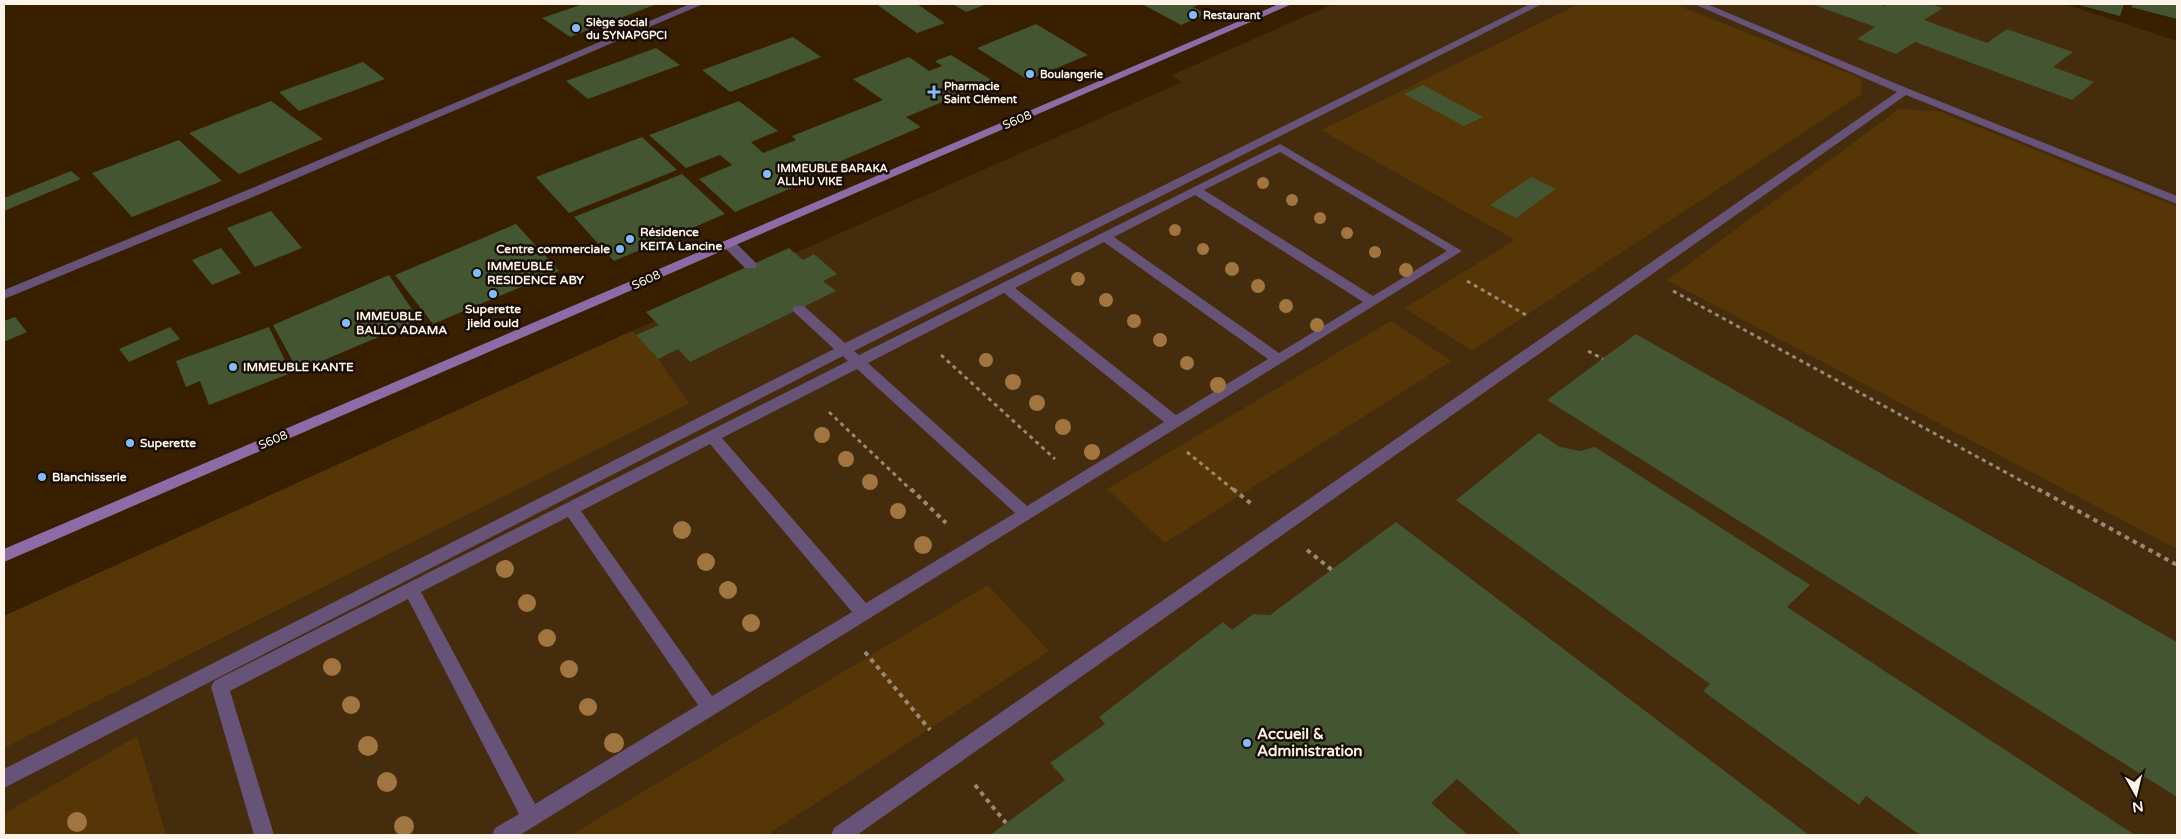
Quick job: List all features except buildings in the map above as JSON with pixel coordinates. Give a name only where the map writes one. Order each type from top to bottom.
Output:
[{"type":"street","points":[[4,295],[249,194],[698,4]]},
{"type":"street","name":"S608","points":[[4,556],[1287,4]]},
{"type":"street","points":[[4,779],[843,350],[1537,4]]},
{"type":"street","points":[[1699,4],[1905,91],[2177,200]]},
{"type":"street","points":[[841,835],[1905,91]]},
{"type":"street","points":[[264,835],[220,687],[1280,147],[1456,251],[502,835]]},
{"type":"street","points":[[1195,190],[1372,301]]},
{"type":"street","points":[[1104,236],[1278,359]]},
{"type":"street","points":[[729,244],[750,265]]},
{"type":"street","points":[[1005,287],[1175,423]]},
{"type":"street","points":[[799,310],[1026,514]]},
{"type":"street","points":[[710,436],[864,613]]},
{"type":"street","points":[[570,508],[710,708]]},
{"type":"street","points":[[410,589],[531,817]]},
{"type":"path","points":[[1642,274],[2177,565]]},
{"type":"path","points":[[916,332],[1080,481]]},
{"type":"path","points":[[804,389],[972,547]]},
{"type":"shaded area","points":[[1333,4],[2065,4],[2177,41],[2177,835],[4,835],[4,616],[654,321],[646,312],[789,248],[795,253],[1182,82],[1172,75]]},
{"type":"shaded area","points":[[1579,4],[1674,4],[1861,78],[1862,94],[1472,351],[1405,308],[1515,240],[1321,130]]},
{"type":"shaded area","points":[[1899,109],[1938,111],[2177,207],[2177,549],[1667,280]]},
{"type":"shaded area","points":[[1391,321],[1451,361],[1165,543],[1107,489]]},
{"type":"shaded area","points":[[632,331],[658,359],[689,403],[4,748],[4,616]]},
{"type":"shaded area","points":[[988,585],[1049,651],[767,835],[571,835]]},
{"type":"shaded area","points":[[137,736],[166,835],[4,835],[4,814]]},
{"type":"place","name":"Restaurant","points":[[1193,15]]},
{"type":"place","name":"SIège social du SYNAPGPCI","points":[[576,28]]},
{"type":"place","name":"Boulangerie","points":[[1030,74]]},
{"type":"place","name":"Pharmacie Saint Clément","points":[[934,92]]},
{"type":"place","name":"IMMEUBLE BARAKA ALLHU VIKE","points":[[767,174]]},
{"type":"place","name":"Résidence KEITA Lancine","points":[[630,239]]},
{"type":"place","name":"Centre commerciale","points":[[620,249]]},
{"type":"place","name":"IMMEUBLE RESIDENCE ABY","points":[[477,273]]},
{"type":"place","name":"Superette jield ould","points":[[493,294]]},
{"type":"place","name":"IMMEUBLE BALLO ADAMA","points":[[346,323]]},
{"type":"place","name":"IMMEUBLE KANTE","points":[[233,367]]},
{"type":"place","name":"Superette","points":[[130,443]]},
{"type":"place","name":"Blanchisserie","points":[[42,477]]},
{"type":"place","name":"Accueil & Administration","points":[[1247,743]]}]
